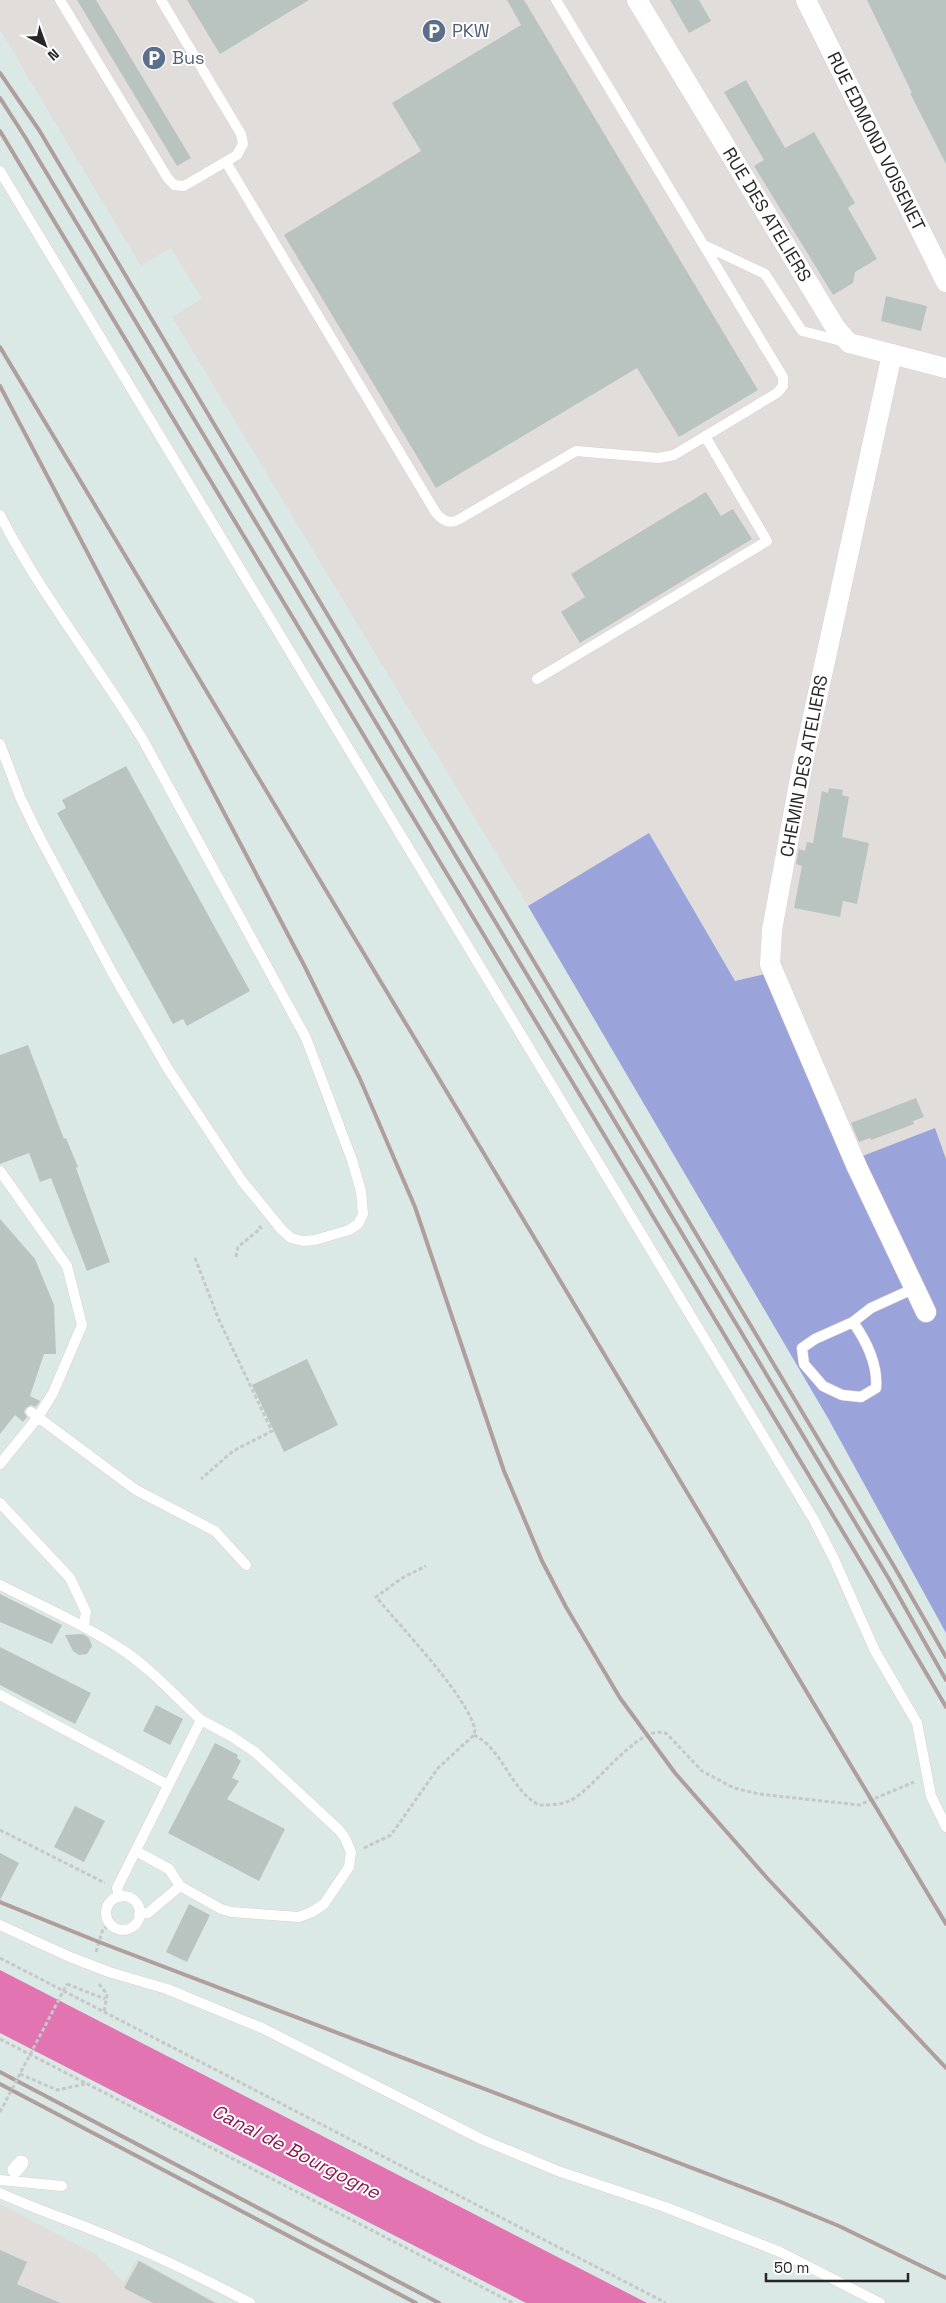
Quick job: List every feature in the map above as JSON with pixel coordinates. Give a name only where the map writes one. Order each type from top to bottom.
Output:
[{"type":"street","name":"RUE DES ATELIERS","points":[[637,0],[835,327],[849,343]]},
{"type":"street","name":"RUE EDMOND VOISENET","points":[[806,0],[946,282]]},
{"type":"street","points":[[849,343],[946,368]]},
{"type":"street","name":"CHEMIN DES ATELIERS","points":[[892,354],[802,766],[772,930],[770,964],[857,1167],[926,1312]]},
{"type":"lane","points":[[60,0],[170,182],[174,185],[184,186],[236,155],[242,148],[241,134],[161,0]]},
{"type":"lane","points":[[226,162],[436,513],[444,520],[448,522],[458,520],[576,451],[667,458],[777,393],[784,382],[781,373],[556,0]]},
{"type":"lane","points":[[0,171],[814,1520],[834,1559],[874,1651],[917,1723],[931,1796],[946,1828]]},
{"type":"lane","points":[[704,246],[765,274],[802,331],[849,343]]},
{"type":"lane","points":[[537,679],[767,541],[705,436]]},
{"type":"lane","points":[[0,515],[48,597],[78,643],[120,701],[143,740],[306,1038],[352,1160],[361,1191],[363,1214],[358,1224],[349,1230],[315,1240],[303,1241],[286,1235],[242,1181],[168,1069],[113,974],[38,834],[20,797],[0,744]]},
{"type":"lane","points":[[0,1171],[67,1266],[82,1325],[53,1392],[34,1415],[0,1464]]},
{"type":"lane","points":[[853,1322],[863,1336],[877,1373],[876,1388],[861,1397],[842,1395],[823,1386],[804,1364],[802,1348],[816,1339],[853,1322],[871,1308],[915,1288]]},
{"type":"lane","points":[[34,1415],[136,1490],[215,1531],[246,1565]]},
{"type":"lane","points":[[0,1503],[70,1578],[86,1612],[84,1626]]},
{"type":"lane","points":[[0,1585],[84,1626],[125,1652],[201,1720],[231,1736],[255,1752],[339,1830],[351,1852],[348,1867],[329,1898],[318,1909],[299,1917],[232,1912],[221,1909],[180,1886],[169,1868],[136,1851]]},
{"type":"lane","points":[[0,1695],[168,1785]]},
{"type":"lane","points":[[118,1893],[132,1899],[138,1908],[138,1919],[131,1928],[120,1930],[111,1925],[106,1915],[106,1910],[118,1893],[136,1851],[201,1720]]},
{"type":"lane","points":[[139,1914],[148,1913],[180,1886]]},
{"type":"lane","points":[[0,1925],[70,1957],[109,1972],[167,1989],[262,2028],[482,2139],[558,2171],[665,2207],[780,2252],[880,2303]]},
{"type":"lane","points":[[0,2180],[62,2186]]},
{"type":"lane","points":[[0,2193],[48,2214],[112,2237],[176,2264],[250,2303]]},
{"type":"path","points":[[236,1256],[238,1247],[261,1228],[249,1212],[260,1203]]},
{"type":"path","points":[[195,1258],[219,1320],[272,1431],[238,1448],[201,1479]]},
{"type":"path","points":[[351,1852],[370,1846],[391,1835],[438,1768],[474,1735],[474,1724],[456,1695],[376,1597],[402,1578],[426,1566]]},
{"type":"path","points":[[474,1735],[489,1745],[524,1792],[539,1804],[569,1801],[640,1740],[654,1732],[662,1731],[702,1771],[734,1788],[759,1794],[859,1805],[909,1783],[928,1780]]},
{"type":"path","points":[[0,1830],[118,1893]]},
{"type":"path","points":[[0,1958],[666,2303]]},
{"type":"path","points":[[0,2112],[67,1984],[105,1999]]},
{"type":"path","points":[[0,2039],[513,2303]]},
{"type":"path","points":[[20,2074],[57,2090],[86,2084]]},
{"type":"shaded area","points":[[0,0],[946,0],[946,1159],[936,1129],[859,1158],[764,974],[735,981],[649,833],[528,906],[172,317],[202,299],[171,248],[141,266],[0,30]]},
{"type":"shaded area","points":[[649,833],[735,981],[765,974],[847,1162],[935,1128],[946,1159],[946,1633],[829,1420],[528,906]]},
{"type":"shaded area","points":[[0,2204],[97,2255],[124,2282],[137,2259],[218,2303],[0,2303]]},
{"type":"water","name":"Canal de Bourgogne","points":[[0,1970],[647,2303],[526,2303],[0,2033]]},
{"type":"building","points":[[77,0],[96,0],[191,158],[177,166]]},
{"type":"building","points":[[187,0],[309,0],[220,54]]},
{"type":"building","points":[[507,0],[524,0],[758,390],[679,437],[637,368],[436,488],[284,235],[421,151],[392,103],[521,25]]},
{"type":"building","points":[[670,0],[699,0],[711,21],[689,33]]},
{"type":"building","points":[[867,0],[946,0],[946,164],[910,93],[912,93]]},
{"type":"building","points":[[746,80],[785,148],[814,132],[855,203],[848,208],[877,259],[855,272],[853,283],[833,295],[754,166],[764,160],[724,92]]},
{"type":"building","points":[[886,296],[927,306],[921,331],[881,321]]},
{"type":"building","points":[[706,492],[721,516],[733,509],[752,539],[580,643],[561,612],[585,597],[571,574]]},
{"type":"building","points":[[126,766],[250,991],[187,1026],[183,1019],[173,1024],[57,813],[66,808],[62,800]]},
{"type":"building","points":[[829,788],[843,790],[842,795],[849,797],[842,837],[869,843],[857,904],[843,901],[840,917],[794,908],[802,866],[796,864],[799,849],[805,851],[807,842],[813,843],[822,791],[828,793]]},
{"type":"building","points":[[28,1045],[64,1139],[66,1138],[78,1167],[76,1168],[110,1262],[87,1271],[51,1178],[40,1182],[29,1153],[0,1164],[0,1055]]},
{"type":"building","points":[[916,1098],[924,1117],[913,1121],[914,1124],[871,1140],[870,1138],[859,1142],[851,1123]]},
{"type":"building","points":[[0,1219],[35,1259],[54,1305],[56,1354],[44,1354],[30,1396],[40,1401],[39,1403],[35,1407],[31,1405],[26,1408],[24,1412],[27,1417],[23,1422],[15,1415],[0,1434]]},
{"type":"building","points":[[307,1359],[338,1425],[284,1452],[252,1385]]},
{"type":"building","points":[[0,1594],[62,1625],[52,1644],[0,1622]]},
{"type":"building","points":[[83,1634],[89,1638],[92,1646],[87,1654],[79,1655],[73,1651],[65,1635]]},
{"type":"building","points":[[0,1647],[91,1693],[75,1724],[0,1685]]},
{"type":"building","points":[[156,1705],[183,1719],[170,1745],[143,1731]]},
{"type":"building","points":[[215,1743],[238,1755],[237,1758],[241,1761],[232,1778],[239,1781],[227,1799],[285,1829],[259,1881],[168,1833]]},
{"type":"building","points":[[75,1806],[105,1821],[84,1862],[54,1847]]},
{"type":"building","points":[[0,1853],[19,1863],[0,1900]]},
{"type":"building","points":[[189,1904],[210,1915],[187,1962],[166,1952]]},
{"type":"building","points":[[0,2250],[27,2262],[17,2284],[60,2303],[0,2303]]},
{"type":"building","points":[[139,2261],[215,2303],[153,2303],[124,2288]]},
{"type":"railway","points":[[0,73],[39,130],[895,1568],[946,1657]]},
{"type":"railway","points":[[0,98],[889,1579],[946,1680]]},
{"type":"railway","points":[[0,131],[864,1567],[946,1707]]},
{"type":"railway","points":[[0,347],[946,1924]]},
{"type":"railway","points":[[0,386],[305,967],[360,1079],[415,1207],[504,1471],[542,1561],[566,1607],[620,1698],[675,1773],[768,1879],[946,2068]]},
{"type":"railway","points":[[0,1902],[99,1942],[776,2200],[839,2226],[946,2278]]},
{"type":"railway","points":[[0,2072],[439,2303]]},
{"type":"railway","points":[[0,2084],[416,2303]]},
{"type":"place","name":"PKW","points":[[434,31]]},
{"type":"place","name":"Bus","points":[[154,58]]}]
